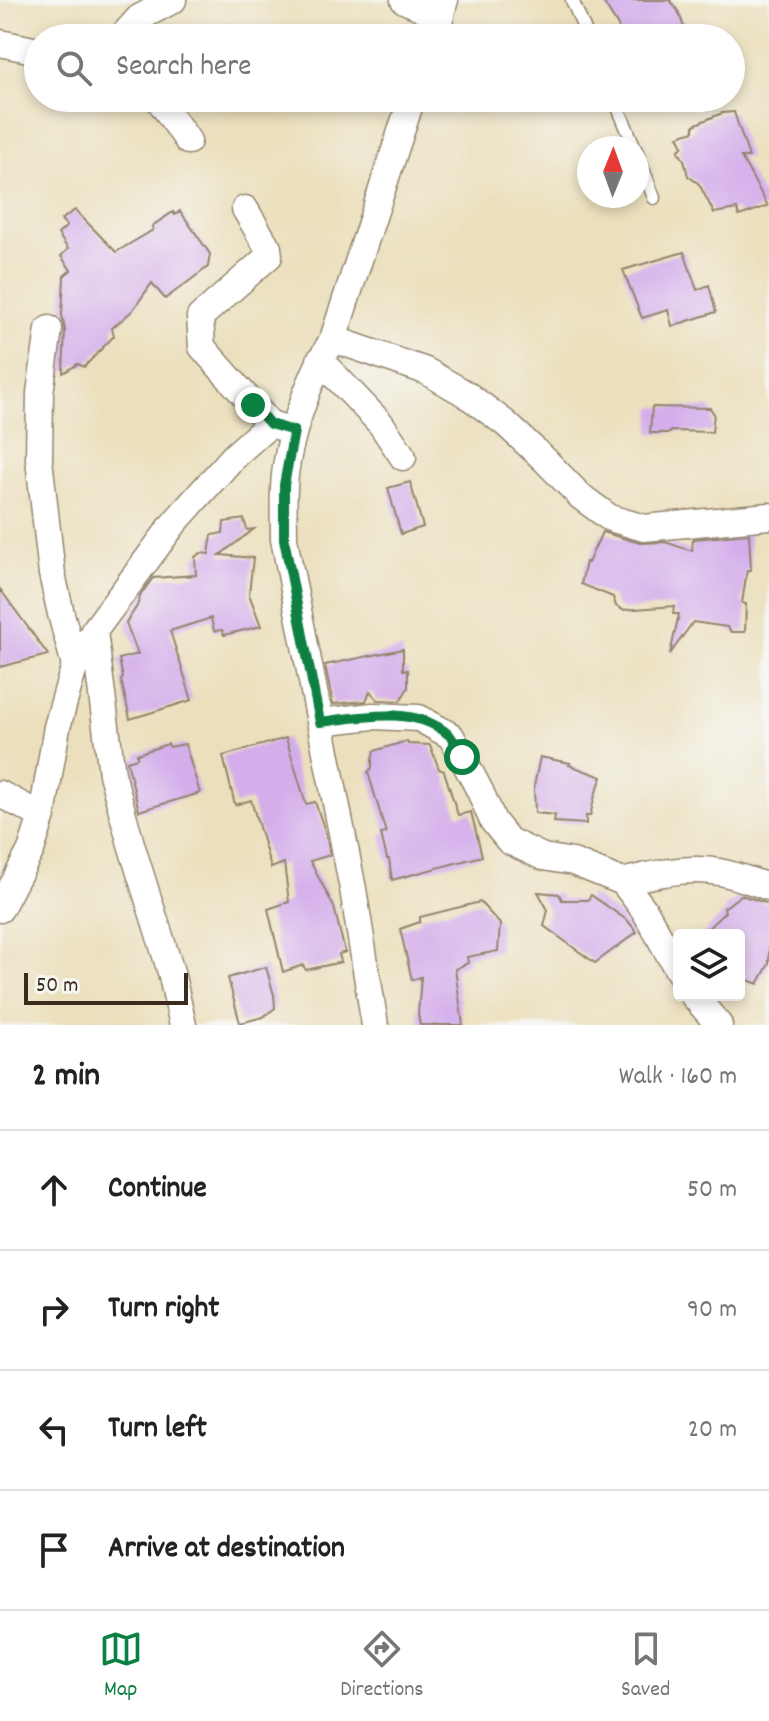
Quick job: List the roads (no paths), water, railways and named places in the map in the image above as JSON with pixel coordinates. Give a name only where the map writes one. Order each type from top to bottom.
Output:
[{"type":"street","points":[[134,24],[173,0]]},
{"type":"street","points":[[404,0],[440,18]]},
{"type":"street","points":[[0,43],[24,48]]},
{"type":"street","points":[[168,112],[188,141]]},
{"type":"street","points":[[0,909],[31,850],[42,816],[57,727],[75,665],[94,631],[175,522],[235,455],[282,428],[327,349],[407,112]]},
{"type":"street","points":[[245,209],[268,248],[269,256],[200,317],[202,347],[282,428],[284,539],[353,889],[375,1025]]},
{"type":"street","points":[[49,329],[40,393],[39,459],[52,574],[75,665]]},
{"type":"street","points":[[327,349],[403,457]]},
{"type":"street","points":[[327,349],[426,371],[466,394],[505,423],[580,496],[610,518],[644,528],[769,516]]},
{"type":"street","points":[[94,631],[112,774],[171,972],[183,1025]]},
{"type":"street","points":[[320,722],[373,716],[419,718],[451,736],[493,821],[509,841],[543,857],[573,862],[623,882],[645,911],[673,961]]},
{"type":"street","points":[[0,794],[42,816]]},
{"type":"street","points":[[623,882],[674,871],[717,871],[769,887]]},
{"type":"street","points":[[698,1001],[714,1023]]},
{"type":"lane","points":[[572,0],[582,24]]},
{"type":"lane","points":[[620,112],[630,136]]},
{"type":"lane","points":[[649,185],[654,198]]}]
